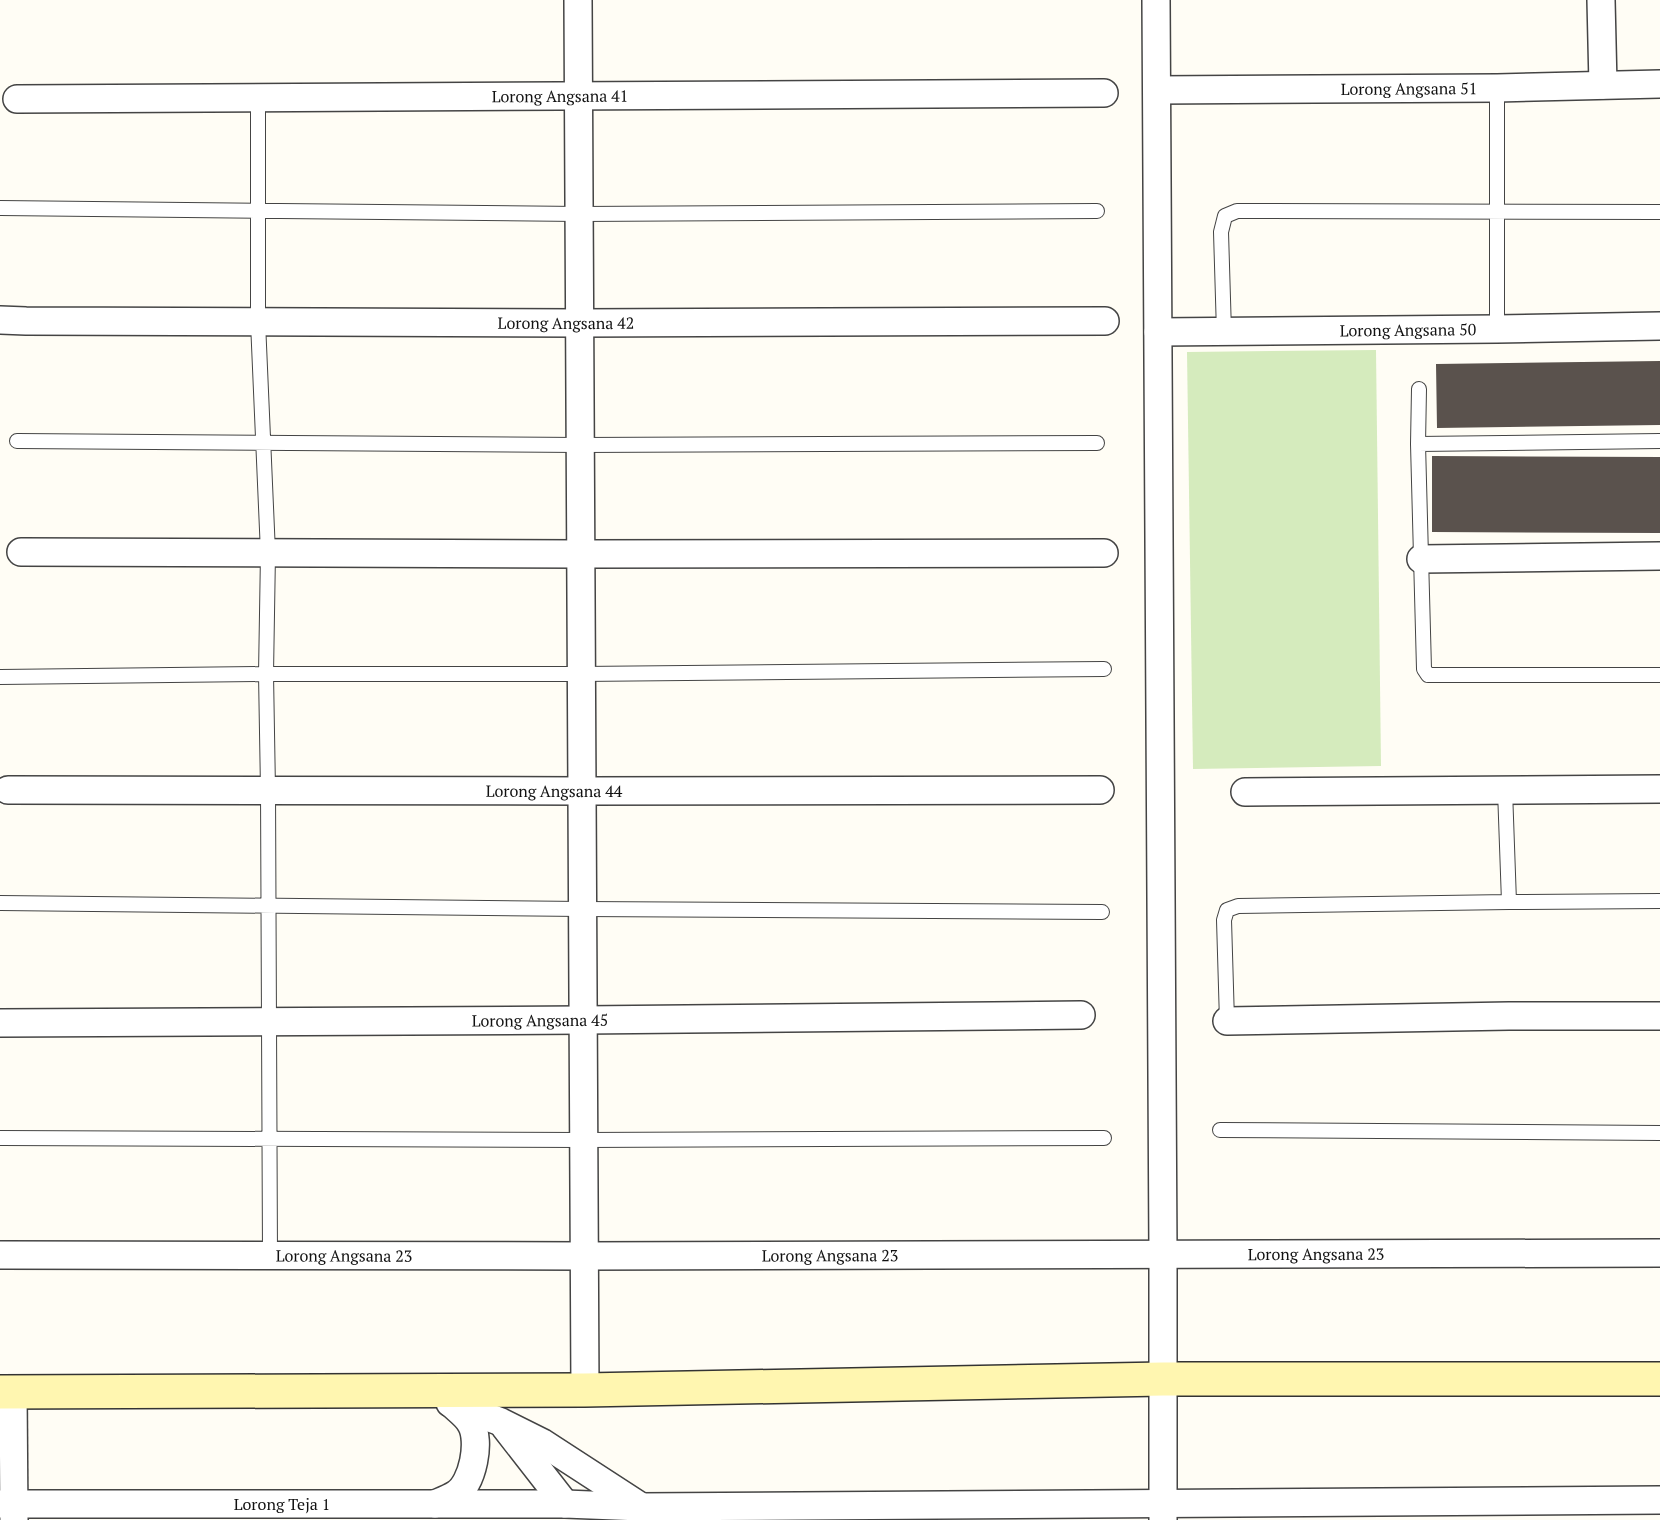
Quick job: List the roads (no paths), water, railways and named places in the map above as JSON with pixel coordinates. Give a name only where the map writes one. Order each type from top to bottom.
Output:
[{"type":"street","points":[[578,0],[585,1390]]},
{"type":"street","points":[[1156,0],[1163,1512]]},
{"type":"street","points":[[1601,0],[1602,85]]},
{"type":"street","name":"Lorong Angsana 51","points":[[1157,90],[1497,88],[1660,84]]},
{"type":"street","name":"Lorong Angsana 41","points":[[17,99],[1104,93]]},
{"type":"street","name":"Lorong Angsana 42","points":[[13,320],[580,323],[1105,321]]},
{"type":"street","name":"Lorong Angsana 50","points":[[1158,332],[1660,326]]},
{"type":"street","points":[[21,552],[1104,553]]},
{"type":"street","points":[[1421,559],[1660,556]]},
{"type":"street","points":[[1245,792],[1660,789]]},
{"type":"street","name":"Lorong Angsana 44","points":[[8,790],[1100,790]]},
{"type":"street","name":"Lorong Angsana 45","points":[[0,1023],[1081,1015]]},
{"type":"street","points":[[1227,1021],[1660,1016]]},
{"type":"street","name":"Lorong Angsana 23","points":[[0,1255],[1660,1253]]},
{"type":"street","points":[[9,1509],[7,1392],[440,1396],[585,1390],[1163,1379],[1660,1380]]},
{"type":"street","points":[[440,1396],[543,1443],[641,1507]]},
{"type":"street","points":[[435,1504],[458,1493],[466,1482],[473,1465],[476,1435],[467,1419],[440,1396]]},
{"type":"street","points":[[501,1422],[565,1512]]},
{"type":"street","name":"Lorong Teja 1","points":[[9,1509],[435,1504],[565,1512],[641,1507],[1163,1512],[1660,1500]]},
{"type":"lane","points":[[1497,88],[1497,329]]},
{"type":"lane","points":[[258,98],[258,322],[268,553],[266,674],[270,1255]]},
{"type":"lane","points":[[0,208],[579,214],[1097,211]]},
{"type":"lane","points":[[1224,332],[1221,232],[1225,216],[1237,211],[1660,212]]},
{"type":"lane","points":[[1419,389],[1418,444],[1424,669],[1428,675],[1660,675]]},
{"type":"lane","points":[[17,441],[580,445],[1097,443]]},
{"type":"lane","points":[[1418,444],[1660,441]]},
{"type":"lane","points":[[0,677],[1104,669]]},
{"type":"lane","points":[[1505,790],[1509,902]]},
{"type":"lane","points":[[1227,1021],[1224,920],[1227,910],[1238,906],[1660,901]]},
{"type":"lane","points":[[0,903],[1102,912]]},
{"type":"lane","points":[[1220,1130],[1660,1133]]},
{"type":"lane","points":[[0,1138],[583,1140],[1104,1138]]}]
